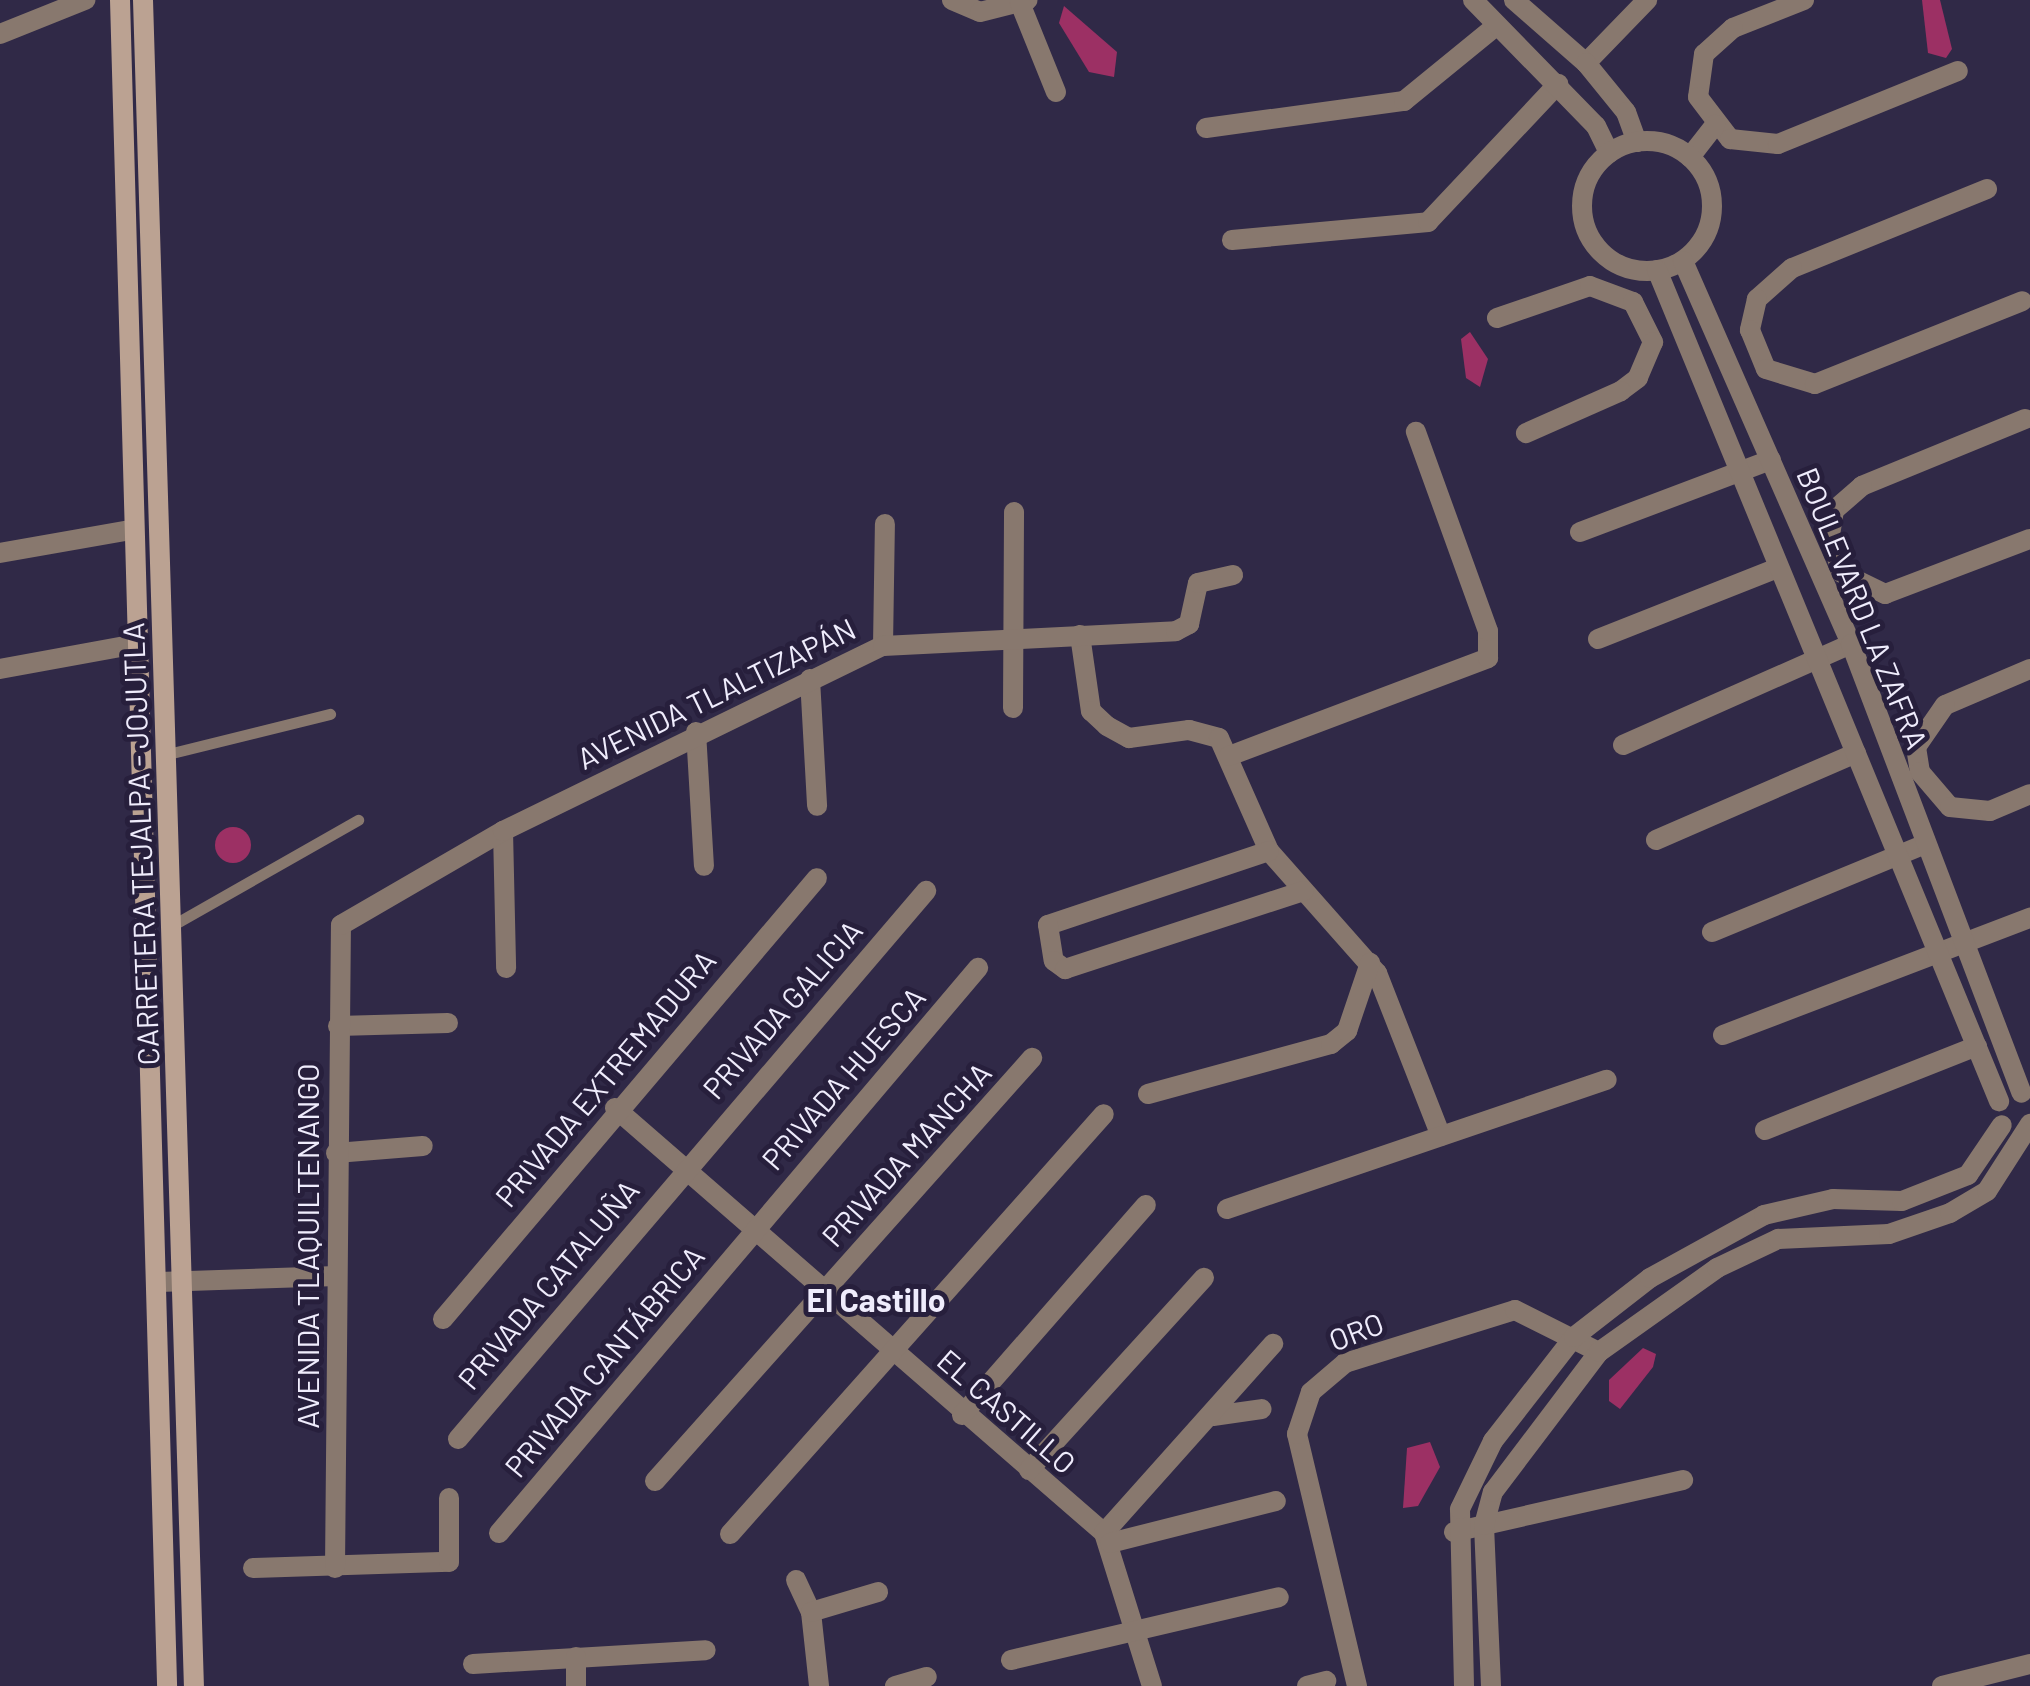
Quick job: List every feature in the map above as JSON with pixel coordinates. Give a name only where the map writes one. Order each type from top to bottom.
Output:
[{"type":"main road","name":"CARRETERA TEJALPA - JOJUTLA","points":[[120,0],[131,530],[159,1282],[167,1686]]},
{"type":"main road","name":"CARRETERA TEJALPA - JOJUTLA","points":[[142,0],[194,1686]]},
{"type":"street","points":[[0,34],[85,0]]},
{"type":"street","points":[[952,0],[980,12],[1024,2],[1056,92]]},
{"type":"street","points":[[1473,0],[1558,84],[1609,153]]},
{"type":"street","points":[[1514,0],[1586,63],[1626,112],[1637,142]]},
{"type":"street","points":[[1586,63],[1647,0]]},
{"type":"street","points":[[1804,0],[1733,28],[1704,54],[1698,97],[1715,125],[1766,148],[1958,72]]},
{"type":"street","points":[[1206,128],[1404,101],[1496,26]]},
{"type":"street","points":[[1232,240],[1428,222],[1558,84]]},
{"type":"street","points":[[1690,158],[1715,125]]},
{"type":"street","points":[[1637,142],[1690,158],[1708,181],[1712,218],[1683,261],[1657,270],[1610,261],[1584,228],[1584,186],[1609,153],[1637,142]]},
{"type":"street","points":[[1987,189],[1773,280],[1751,317],[1756,348],[1782,379],[1815,384],[2022,301]]},
{"type":"street","name":"BOULEVARD LA ZAFRA","points":[[1683,261],[1733,361],[1814,570],[1851,644],[1921,846],[2027,1096]]},
{"type":"street","name":"BOULEVARD LA ZAFRA","points":[[1657,270],[1934,948],[2000,1100],[2017,1126]]},
{"type":"street","points":[[1498,318],[1590,286],[1634,302],[1648,324],[1653,342],[1638,378],[1526,434]]},
{"type":"street","points":[[1648,324],[1676,313]]},
{"type":"street","points":[[1733,361],[1756,348]]},
{"type":"street","points":[[2025,418],[1847,496],[1830,524],[1836,560],[1852,583],[1885,594],[2030,539]]},
{"type":"street","points":[[1228,756],[1488,658],[1488,630],[1416,432]]},
{"type":"street","points":[[1580,532],[1770,460]]},
{"type":"street","points":[[1013,708],[1014,512]]},
{"type":"street","points":[[883,646],[886,524]]},
{"type":"street","points":[[0,554],[131,530]]},
{"type":"street","points":[[1814,570],[1836,560]]},
{"type":"street","points":[[1598,639],[1776,568]]},
{"type":"street","name":"AVENIDA TLALTIZAPÁN","points":[[341,925],[503,830],[696,732],[883,646],[1014,632],[1176,631],[1189,624],[1198,582],[1234,574]]},
{"type":"street","points":[[1080,634],[1091,711],[1107,726],[1129,738],[1189,730],[1219,738],[1270,851],[1370,963],[1441,1136]]},
{"type":"street","points":[[0,669],[136,644]]},
{"type":"street","points":[[1622,745],[1851,644]]},
{"type":"street","points":[[2030,669],[1928,719],[1916,747],[1920,772],[1950,807],[1969,812],[2030,794]]},
{"type":"street","points":[[810,679],[817,806]]},
{"type":"street","points":[[696,732],[704,866]]},
{"type":"street","points":[[1656,840],[1856,753]]},
{"type":"street","points":[[1900,780],[1920,772]]},
{"type":"street","points":[[503,830],[506,968]]},
{"type":"street","points":[[1712,932],[1921,846]]},
{"type":"street","points":[[1270,851],[1048,925],[1054,961],[1065,969],[1304,891]]},
{"type":"street","name":"PRIVADA EXTREMADURA","points":[[443,1319],[615,1108],[816,878]]},
{"type":"street","name":"PRIVADA GALICIA","points":[[684,1167],[926,891]]},
{"type":"street","points":[[1723,1035],[1934,948],[2030,918]]},
{"type":"street","name":"AVENIDA TLAQUILTENANGO","points":[[335,1568],[341,925]]},
{"type":"street","points":[[1148,1094],[1331,1044],[1347,1031],[1370,963]]},
{"type":"street","name":"PRIVADA HUESCA","points":[[754,1228],[978,968]]},
{"type":"street","points":[[338,1026],[448,1023]]},
{"type":"street","points":[[1765,1130],[1977,1046]]},
{"type":"street","name":"PRIVADA MANCHA","points":[[655,1480],[1032,1058]]},
{"type":"street","points":[[1227,1210],[1607,1080]]},
{"type":"street","points":[[2000,1100],[2027,1096]]},
{"type":"street","name":"EL CASTILLO","points":[[615,1108],[1107,1538]]},
{"type":"street","points":[[730,1534],[1104,1114]]},
{"type":"street","points":[[1464,1686],[1454,1532],[1492,1441],[1574,1337],[1650,1278],[1764,1215],[1833,1200],[1902,1201],[1968,1175],[2017,1126]]},
{"type":"street","points":[[1491,1686],[1484,1526],[1525,1441],[1598,1352],[1717,1268],[1778,1239],[1889,1234],[1950,1213],[1986,1191],[2017,1126]]},
{"type":"street","points":[[336,1153],[422,1146]]},
{"type":"street","name":"PRIVADA CATALUÑA","points":[[458,1439],[684,1167]]},
{"type":"street","points":[[962,1415],[1146,1206]]},
{"type":"street","name":"PRIVADA CANTÁBRICA","points":[[499,1533],[754,1228]]},
{"type":"street","points":[[159,1282],[337,1276]]},
{"type":"street","points":[[1028,1470],[1204,1278]]},
{"type":"street","name":"ORO","points":[[1358,1686],[1297,1434],[1311,1392],[1345,1362],[1515,1310],[1598,1352]]},
{"type":"street","points":[[1107,1538],[1272,1344]]},
{"type":"street","points":[[1213,1416],[1262,1409]]},
{"type":"street","points":[[1454,1532],[1683,1480]]},
{"type":"street","points":[[252,1568],[449,1562],[449,1498]]},
{"type":"street","points":[[1107,1538],[1276,1502]]},
{"type":"street","points":[[1107,1538],[1152,1686]]},
{"type":"street","points":[[796,1580],[811,1612],[818,1686]]},
{"type":"street","points":[[811,1612],[878,1592]]},
{"type":"street","points":[[1011,1660],[1138,1634],[1279,1597]]},
{"type":"street","points":[[473,1664],[706,1650]]},
{"type":"street","points":[[576,1657],[576,1686]]},
{"type":"street","points":[[1942,1686],[2030,1664]]},
{"type":"street","points":[[895,1686],[927,1676]]},
{"type":"lane","points":[[168,754],[330,714]]},
{"type":"lane","points":[[173,925],[358,820]]},
{"type":"shaded area","points":[[1922,0],[1940,0],[1952,49],[1946,58],[1928,53]]},
{"type":"shaded area","points":[[1064,6],[1117,52],[1114,77],[1089,72],[1059,23]]},
{"type":"shaded area","points":[[1470,332],[1488,359],[1480,387],[1466,378],[1461,339]]},
{"type":"shaded area","points":[[233,827],[246,832],[251,845],[246,858],[233,863],[220,858],[215,845],[220,832]]},
{"type":"shaded area","points":[[1643,1348],[1656,1354],[1653,1367],[1620,1409],[1609,1401],[1609,1380]]},
{"type":"shaded area","points":[[1430,1442],[1440,1467],[1418,1506],[1403,1508],[1407,1448]]},
{"type":"district","name":"El Castillo","points":[[876,1299]]}]
